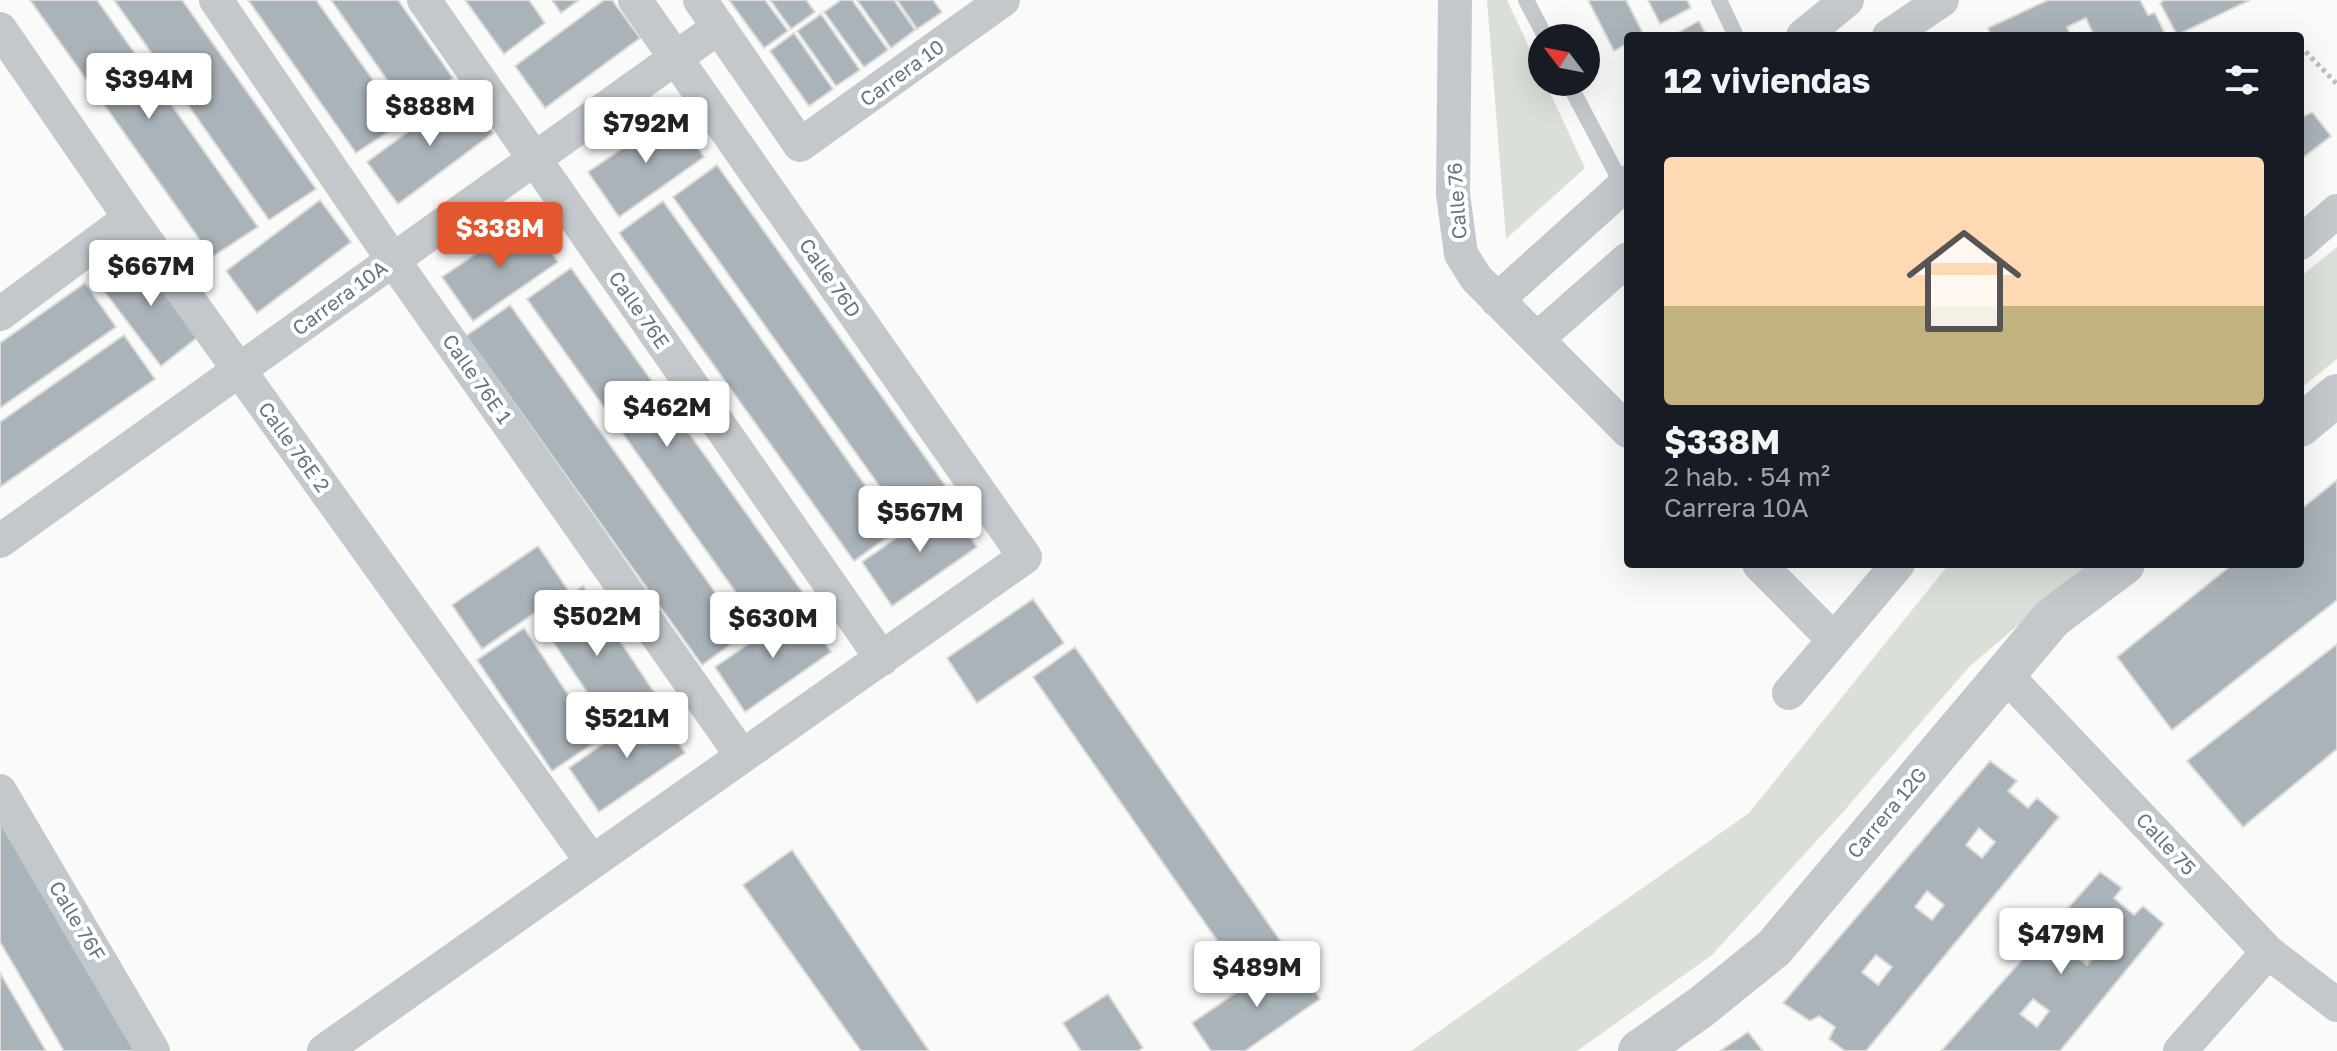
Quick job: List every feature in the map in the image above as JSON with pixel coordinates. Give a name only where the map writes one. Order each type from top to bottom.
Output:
[{"type":"street","name":"Calle 76E 1","points":[[216,0],[393,260],[742,756]]},
{"type":"street","name":"Calle 76E","points":[[424,0],[882,659]]},
{"type":"street","name":"Calle 76D","points":[[635,0],[1025,557],[882,659]]},
{"type":"street","name":"Carrera 10","points":[[710,14],[800,145],[1003,0]]},
{"type":"street","name":"Calle 76","points":[[1455,0],[1453,194],[1461,254],[1476,278],[1624,427]]},
{"type":"street","points":[[1808,32],[1847,0]]},
{"type":"street","points":[[1895,32],[1942,0]]},
{"type":"street","name":"Carrera 10A","points":[[0,541],[675,58],[710,14]]},
{"type":"street","name":"Calle 76E 2","points":[[0,29],[130,218],[592,862]]},
{"type":"street","points":[[1497,300],[1624,185]]},
{"type":"street","points":[[2304,240],[2337,211]]},
{"type":"street","points":[[0,314],[130,218]]},
{"type":"street","points":[[1537,339],[1624,263]]},
{"type":"street","points":[[2304,423],[2337,395]]},
{"type":"street","points":[[1763,568],[1833,639]]},
{"type":"street","points":[[1789,693],[1895,568]]},
{"type":"street","name":"Carrera 12G","points":[[1639,1051],[1701,1007],[1774,948],[2052,618],[2119,568]]},
{"type":"street","points":[[324,1051],[882,659]]},
{"type":"street","name":"Calle 75","points":[[2004,673],[2268,952],[2337,1005]]},
{"type":"street","name":"Calle 76F","points":[[0,791],[153,1051]]},
{"type":"street","points":[[2180,1051],[2268,952]]},
{"type":"lane","points":[[1526,0],[1539,24]]},
{"type":"lane","points":[[1719,0],[1734,32]]},
{"type":"lane","points":[[1576,96],[1624,182]]},
{"type":"path","points":[[2304,50],[2337,84]]},
{"type":"shaded area","points":[[1487,0],[1507,0],[1528,45],[1528,96],[1552,96],[1585,168],[1506,239]]},
{"type":"shaded area","points":[[2337,247],[2337,359],[2304,386],[2304,274]]},
{"type":"shaded area","points":[[1946,568],[2084,568],[1969,667],[1843,812],[1712,955],[1577,1051],[1411,1051],[1749,813]]},
{"type":"building","points":[[30,0],[97,0],[258,227],[212,257]]},
{"type":"building","points":[[114,0],[182,0],[316,189],[269,220]]},
{"type":"building","points":[[248,0],[316,0],[403,122],[356,153]]},
{"type":"building","points":[[331,0],[398,0],[453,78],[409,111]]},
{"type":"building","points":[[465,0],[529,0],[545,23],[504,54]]},
{"type":"building","points":[[552,0],[579,0],[561,13]]},
{"type":"building","points":[[604,0],[612,0],[640,38],[545,108],[515,66]]},
{"type":"building","points":[[729,0],[765,0],[788,31],[764,48]]},
{"type":"building","points":[[770,0],[806,0],[815,12],[791,29]]},
{"type":"building","points":[[841,0],[852,0],[888,50],[864,67],[824,12]]},
{"type":"building","points":[[857,0],[894,0],[915,30],[891,48]]},
{"type":"building","points":[[897,0],[933,0],[942,12],[917,29]]},
{"type":"building","points":[[1588,0],[1626,0],[1642,32],[1624,32],[1624,45],[1614,51]]},
{"type":"building","points":[[1648,0],[1687,0],[1691,8],[1660,24]]},
{"type":"building","points":[[2048,0],[2140,0],[2148,15],[2155,13],[2164,32],[2092,32],[2086,18],[2067,27],[2069,32],[1990,32],[1988,28]]},
{"type":"building","points":[[2164,0],[2250,0],[2183,32],[2175,32],[2160,3]]},
{"type":"building","points":[[821,14],[860,70],[836,86],[797,31]]},
{"type":"building","points":[[1699,21],[1705,32],[1679,32]]},
{"type":"building","points":[[794,33],[833,89],[809,106],[770,51]]},
{"type":"building","points":[[462,92],[493,133],[398,204],[367,162]]},
{"type":"building","points":[[2312,112],[2331,136],[2304,157],[2304,115]]},
{"type":"building","points":[[674,113],[704,157],[619,217],[588,172]]},
{"type":"building","points":[[717,165],[952,495],[908,526],[673,197]]},
{"type":"building","points":[[320,200],[351,242],[257,313],[226,271]]},
{"type":"building","points":[[663,201],[897,530],[854,561],[619,233]]},
{"type":"building","points":[[528,218],[558,262],[473,321],[442,277]]},
{"type":"building","points":[[141,251],[203,333],[161,366],[98,283]]},
{"type":"building","points":[[571,268],[806,597],[762,629],[527,299]]},
{"type":"building","points":[[85,283],[116,327],[0,408],[0,343]]},
{"type":"building","points":[[510,305],[745,634],[702,665],[466,336]]},
{"type":"building","points":[[124,335],[155,379],[0,487],[0,422]]},
{"type":"building","points":[[2337,480],[2337,600],[2172,730],[2117,657],[2228,568],[2304,568],[2304,507]]},
{"type":"building","points":[[947,503],[977,547],[892,606],[862,562]]},
{"type":"building","points":[[538,546],[568,590],[482,649],[452,605]]},
{"type":"building","points":[[583,586],[658,698],[612,729],[537,618]]},
{"type":"building","points":[[1033,599],[1064,643],[977,703],[947,658]]},
{"type":"building","points":[[801,608],[831,652],[745,712],[715,667]]},
{"type":"building","points":[[524,628],[598,740],[552,771],[477,660]]},
{"type":"building","points":[[2337,644],[2337,749],[2243,827],[2187,761]]},
{"type":"building","points":[[1075,647],[1284,946],[1242,976],[1033,677]]},
{"type":"building","points":[[654,708],[685,753],[599,812],[569,768]]},
{"type":"building","points":[[1990,761],[2017,781],[2008,791],[2028,808],[2037,798],[2059,817],[1866,1051],[1845,1051],[1829,1039],[1835,1027],[1819,1016],[1810,1021],[1783,1003]],"holes":[[[1979,828],[1995,842],[1982,858],[1966,845]],[[1927,891],[1944,905],[1932,920],[1915,907]],[[1876,955],[1892,967],[1878,985],[1862,972]]]},
{"type":"building","points":[[0,821],[135,1051],[64,1051],[0,942]]},
{"type":"building","points":[[792,850],[929,1051],[861,1051],[743,885]]},
{"type":"building","points":[[2100,872],[2122,888],[2114,898],[2134,915],[2143,906],[2164,924],[2060,1051],[1941,1051]],"holes":[[[2085,936],[2101,949],[2087,965],[2071,952]],[[2033,999],[2049,1011],[2037,1027],[2020,1014]]]},
{"type":"building","points":[[1291,955],[1320,999],[1245,1051],[1211,1051],[1192,1023]]},
{"type":"building","points":[[0,973],[46,1051],[0,1051]]},
{"type":"building","points":[[1108,994],[1143,1048],[1138,1051],[1081,1051],[1063,1023]]},
{"type":"building","points":[[1748,1032],[1763,1051],[1720,1051]]}]
